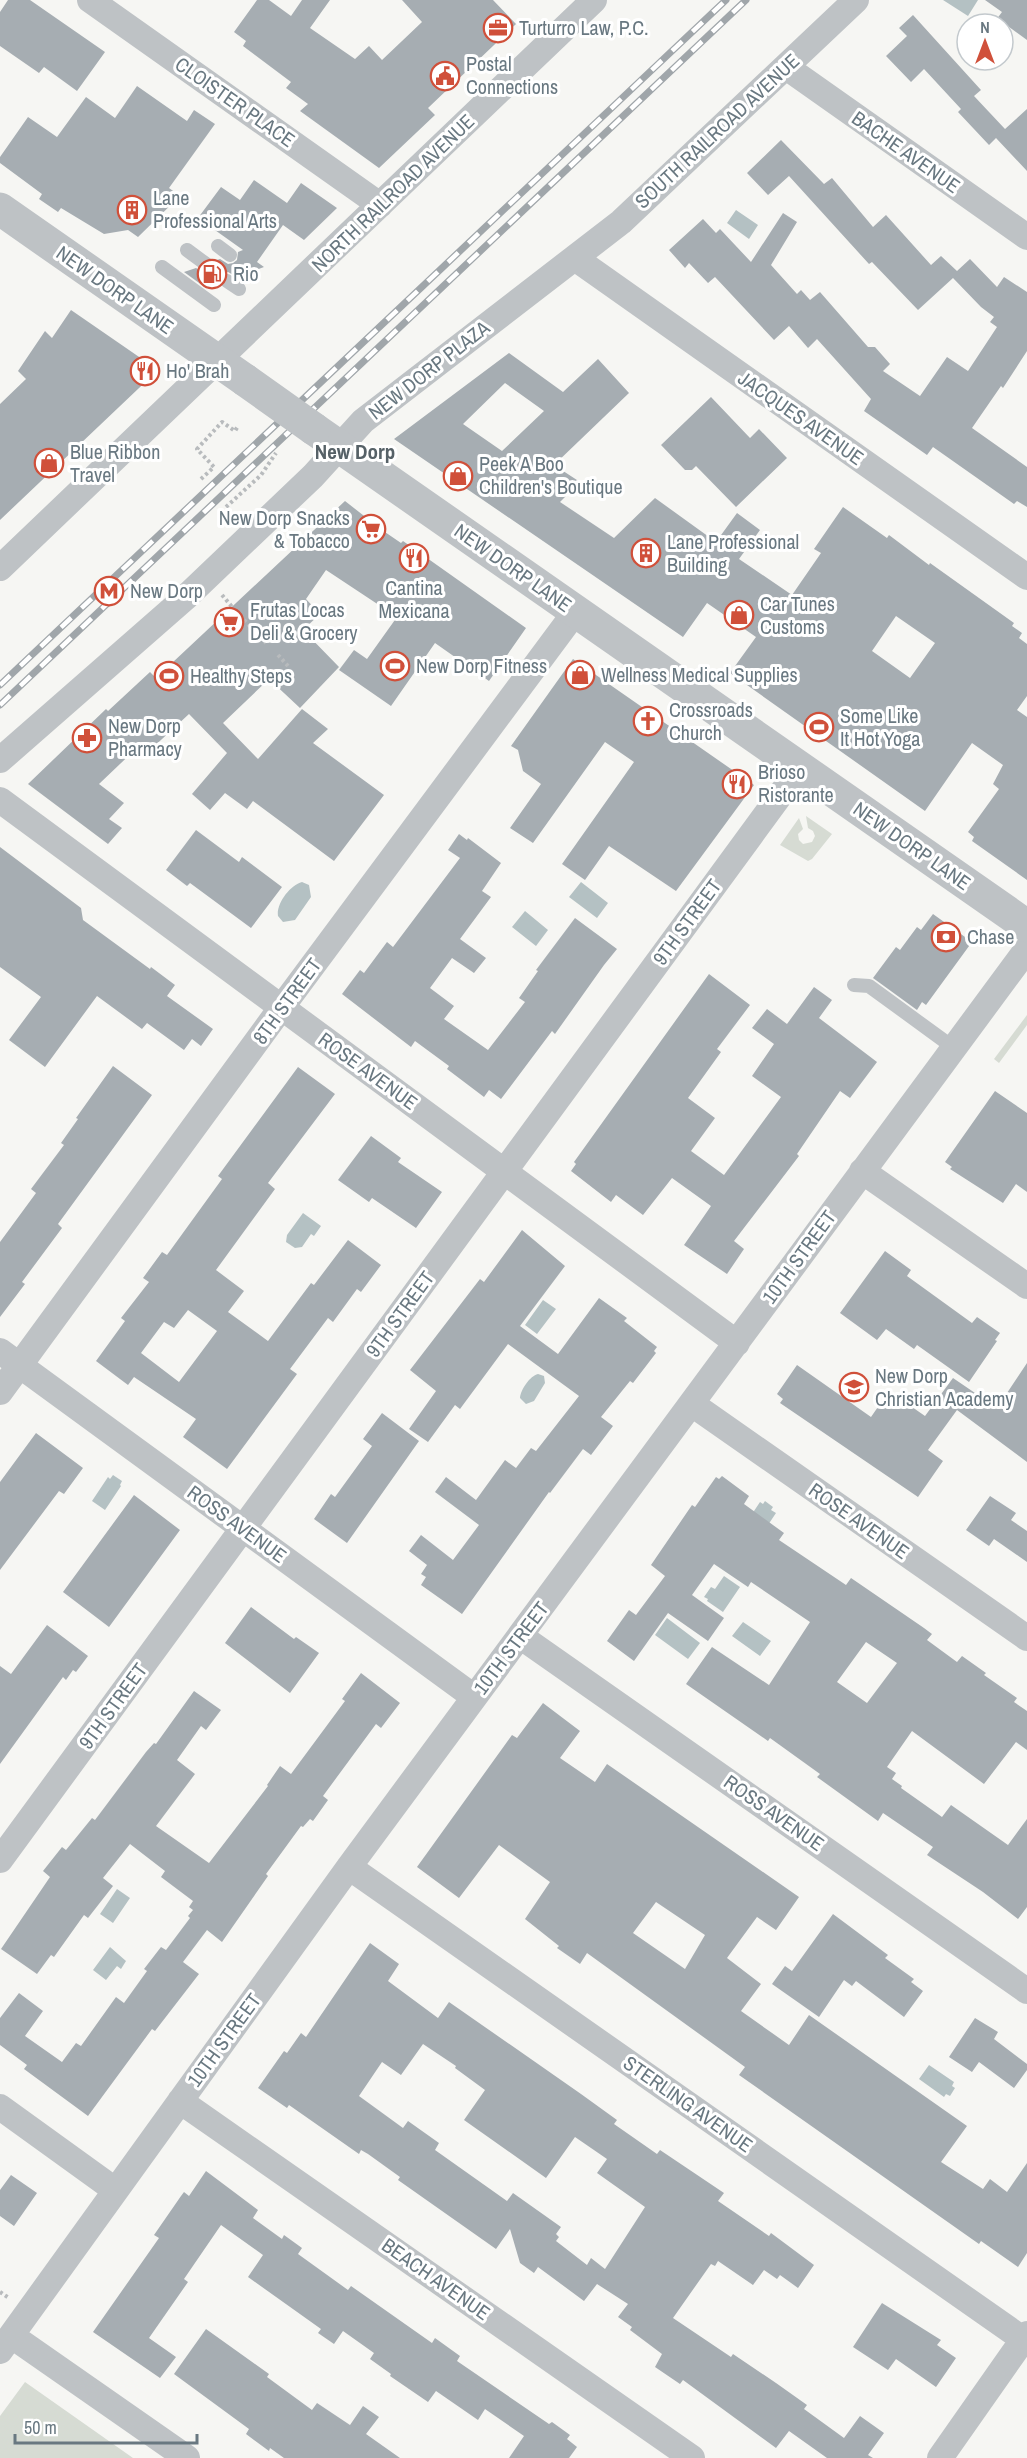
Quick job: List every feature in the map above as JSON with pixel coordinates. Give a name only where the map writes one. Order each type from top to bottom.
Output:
[{"type":"street","name":"CLOISTER PLACE","points":[[90,0],[380,205]]},
{"type":"street","name":"SOUTH RAILROAD AVENUE","points":[[576,259],[621,222],[856,0]]},
{"type":"street","name":"NORTH RAILROAD AVENUE","points":[[218,361],[380,205],[578,5]]},
{"type":"street","name":"BACHE AVENUE","points":[[786,67],[1027,237]]},
{"type":"street","name":"NEW DORP LANE","points":[[0,209],[1027,926]]},
{"type":"street","name":"NEW DORP PLAZA","points":[[0,760],[185,598],[313,476],[327,438],[363,421],[576,259]]},
{"type":"street","name":"JACQUES AVENUE","points":[[576,259],[1027,577]]},
{"type":"street","points":[[0,568],[218,361]]},
{"type":"street","name":"8TH STREET","points":[[0,1392],[10,1358],[281,1008],[576,611]]},
{"type":"street","name":"9TH STREET","points":[[0,1860],[800,768]]},
{"type":"street","name":"ROSE AVENUE","points":[[0,800],[737,1343]]},
{"type":"street","name":"10TH STREET","points":[[6,2344],[349,1867],[1027,949]]},
{"type":"street","points":[[862,1171],[1027,1286]]},
{"type":"street","name":"ROSS AVENUE","points":[[10,1358],[474,1697]]},
{"type":"street","name":"ROSE AVENUE","points":[[692,1404],[1027,1638]]},
{"type":"street","name":"ROSS AVENUE","points":[[520,1636],[1027,1991]]},
{"type":"street","name":"STERLING AVENUE","points":[[349,1867],[1026,2338]]},
{"type":"street","name":"BEACH AVENUE","points":[[180,2101],[692,2458]]},
{"type":"street","points":[[0,2107],[115,2190]]},
{"type":"street","points":[[940,2458],[1026,2338]]},
{"type":"street","points":[[6,2344],[187,2458]]},
{"type":"lane","points":[[187,250],[206,264]]},
{"type":"lane","points":[[162,267],[214,305]]},
{"type":"lane","points":[[227,281],[239,290]]},
{"type":"lane","points":[[854,985],[868,986],[954,1048]]},
{"type":"path","points":[[201,479],[214,467],[197,449],[222,422],[235,431],[238,426]]},
{"type":"path","points":[[226,507],[261,475],[276,453]]},
{"type":"path","points":[[222,596],[233,608]]},
{"type":"path","points":[[244,620],[266,643]]},
{"type":"path","points":[[278,655],[288,666]]},
{"type":"shaded area","points":[[943,0],[978,0],[970,12],[962,12]]},
{"type":"shaded area","points":[[736,210],[758,225],[749,239],[727,223]]},
{"type":"shaded area","points":[[806,816],[832,834],[808,861],[780,845],[799,818],[803,829],[798,834],[799,840],[803,844],[812,842],[815,836],[808,828]]},
{"type":"shaded area","points":[[302,882],[309,885],[311,897],[295,920],[283,922],[278,916],[279,906],[289,891]]},
{"type":"shaded area","points":[[581,882],[608,903],[597,918],[569,897]]},
{"type":"shaded area","points":[[525,911],[548,930],[536,946],[512,927]]},
{"type":"shaded area","points":[[1027,1015],[1027,1025],[999,1063],[994,1059]]},
{"type":"shaded area","points":[[303,1213],[321,1226],[314,1236],[311,1234],[302,1247],[295,1248],[286,1242],[287,1235]]},
{"type":"shaded area","points":[[543,1300],[556,1309],[537,1334],[525,1325]]},
{"type":"shaded area","points":[[538,1374],[544,1376],[545,1383],[534,1401],[526,1404],[520,1398],[522,1391],[526,1383]]},
{"type":"shaded area","points":[[113,1475],[122,1481],[121,1486],[105,1510],[92,1501],[108,1477],[110,1479]]},
{"type":"shaded area","points":[[765,1501],[773,1507],[771,1510],[776,1513],[760,1537],[744,1526],[760,1502],[763,1504]]},
{"type":"shaded area","points":[[724,1576],[740,1587],[723,1612],[704,1597],[711,1587],[715,1589]]},
{"type":"shaded area","points":[[667,1618],[700,1643],[688,1659],[655,1635]]},
{"type":"shaded area","points":[[743,1622],[771,1641],[760,1656],[732,1636]]},
{"type":"shaded area","points":[[117,1889],[130,1898],[113,1923],[100,1914]]},
{"type":"shaded area","points":[[110,1947],[126,1961],[121,1969],[117,1966],[106,1980],[93,1970]]},
{"type":"shaded area","points":[[929,2065],[954,2082],[952,2086],[955,2088],[950,2096],[946,2094],[944,2097],[919,2079]]},
{"type":"shaded area","points":[[25,2382],[133,2458],[0,2458],[0,2416]]},
{"type":"building","points":[[8,0],[30,0],[105,52],[77,91],[44,67],[39,73],[0,46],[0,12]]},
{"type":"building","points":[[257,0],[269,0],[291,16],[302,0],[330,0],[310,28],[355,59],[369,46],[382,60],[422,22],[402,0],[493,0],[516,24],[428,108],[435,115],[379,168],[300,111],[308,104],[286,88],[291,82],[243,46],[246,41],[234,32]]},
{"type":"building","points":[[985,0],[1027,0],[1027,40],[1015,31],[1015,12],[1002,12]]},
{"type":"building","points":[[913,15],[955,61],[955,72],[965,72],[981,90],[974,96],[1005,129],[1027,109],[1027,171],[996,138],[989,145],[958,112],[961,109],[924,69],[911,82],[886,56],[907,36],[899,28]]},
{"type":"building","points":[[137,86],[187,121],[194,110],[215,124],[169,188],[180,196],[138,237],[128,230],[104,234],[61,208],[58,212],[39,199],[42,194],[0,163],[0,157],[28,117],[57,137],[86,97],[115,118]]},
{"type":"building","points":[[781,140],[824,184],[832,178],[873,227],[886,215],[931,265],[941,256],[957,271],[970,259],[997,287],[1004,277],[1027,292],[1027,351],[1003,388],[1001,386],[972,428],[1027,467],[1027,507],[1017,501],[1014,504],[933,447],[927,455],[864,411],[871,399],[817,339],[808,348],[789,326],[774,340],[715,277],[708,283],[689,263],[685,268],[669,250],[703,219],[716,233],[720,229],[751,262],[783,213],[797,222],[771,265],[797,294],[801,290],[810,300],[820,292],[868,347],[875,347],[890,364],[883,371],[920,396],[947,357],[968,371],[997,327],[990,322],[994,317],[953,278],[918,310],[872,262],[869,264],[789,176],[768,195],[747,173]]},
{"type":"building","points":[[254,180],[287,203],[301,183],[337,208],[304,240],[283,225],[257,262],[264,267],[237,277],[228,272],[224,273],[219,277],[219,284],[206,288],[184,272],[196,268],[204,273],[209,272],[214,269],[214,261],[220,259],[228,264],[233,263],[237,260],[238,252],[243,250],[198,218],[221,187],[240,200]]},
{"type":"building","points":[[71,310],[158,370],[0,520],[0,404],[26,379],[18,371],[45,331],[52,338]]},
{"type":"building","points":[[509,353],[563,392],[598,359],[629,393],[554,465],[580,482],[560,502],[614,538],[655,498],[716,542],[737,513],[760,530],[739,559],[792,595],[821,553],[814,549],[843,507],[887,538],[889,535],[929,565],[930,563],[1014,623],[1012,626],[1022,633],[1019,638],[1027,644],[1027,696],[1017,710],[1027,717],[1027,880],[972,841],[974,837],[968,832],[999,789],[993,784],[1003,765],[972,743],[925,811],[730,673],[756,637],[707,603],[683,637],[394,439]],"holes":[[[505,383],[544,411],[502,451],[463,424]],[[896,616],[935,643],[910,678],[872,651]]]},
{"type":"building","points":[[711,397],[750,438],[759,429],[787,458],[736,507],[696,466],[692,470],[685,470],[661,445]]},
{"type":"building","points":[[345,501],[382,530],[401,543],[403,541],[526,628],[489,681],[435,643],[391,706],[339,670],[354,650],[367,659],[397,617],[326,570],[306,599],[320,614],[303,630],[339,667],[300,708],[269,679],[223,723],[258,759],[302,709],[328,729],[313,743],[384,795],[334,861],[253,801],[247,809],[225,793],[210,810],[192,794],[227,753],[189,714],[148,752],[141,744],[99,784],[124,803],[109,819],[122,828],[108,844],[28,784],[106,709],[108,711],[150,672],[156,678]]},
{"type":"building","points":[[573,659],[754,785],[676,891],[609,846],[585,880],[562,864],[634,762],[605,742],[533,843],[510,828],[541,784],[523,771],[518,750],[511,746]]},
{"type":"building","points":[[196,830],[239,862],[242,857],[282,887],[251,928],[190,883],[187,886],[166,870]]},
{"type":"building","points":[[459,834],[467,840],[468,838],[501,863],[482,891],[491,897],[460,939],[486,958],[474,973],[452,958],[430,988],[454,1006],[444,1019],[488,1050],[525,1002],[519,998],[538,971],[536,970],[575,918],[617,949],[555,1034],[552,1031],[501,1099],[489,1090],[484,1097],[447,1069],[449,1066],[415,1041],[411,1047],[342,994],[360,970],[364,973],[387,942],[393,947],[460,858],[448,850]]},
{"type":"building","points":[[0,847],[81,908],[83,920],[175,985],[167,996],[213,1029],[201,1046],[192,1039],[184,1050],[147,1023],[142,1029],[97,996],[45,1067],[9,1040],[41,997],[0,967]]},
{"type":"building","points":[[933,914],[972,942],[926,1005],[922,1002],[917,1010],[873,978],[896,947],[900,950],[917,927],[921,930]]},
{"type":"building","points":[[709,974],[750,1005],[717,1049],[721,1052],[688,1098],[715,1118],[691,1151],[724,1175],[781,1097],[752,1076],[774,1044],[752,1028],[767,1009],[787,1024],[814,987],[832,1000],[819,1018],[877,1062],[850,1098],[840,1091],[797,1154],[799,1156],[734,1241],[744,1249],[727,1274],[684,1245],[711,1206],[672,1178],[643,1215],[616,1195],[611,1202],[571,1171],[576,1164],[574,1162]]},
{"type":"building","points":[[113,1066],[152,1095],[58,1224],[62,1228],[22,1282],[25,1284],[0,1317],[0,1242],[36,1193],[31,1189],[64,1145],[61,1143],[78,1119],[76,1118]]},
{"type":"building","points":[[298,1067],[335,1094],[268,1183],[275,1189],[216,1270],[244,1291],[228,1312],[268,1341],[311,1283],[314,1285],[348,1240],[381,1265],[361,1292],[357,1289],[333,1322],[328,1318],[290,1369],[297,1374],[227,1469],[183,1437],[196,1419],[134,1377],[128,1385],[96,1361],[125,1321],[121,1318],[149,1282],[143,1278],[162,1252],[167,1255],[222,1179],[218,1176]],"holes":[[[188,1310],[217,1331],[179,1382],[141,1353],[164,1322],[174,1328]]]},
{"type":"building","points":[[995,1091],[1027,1113],[1027,1192],[1016,1184],[1003,1203],[950,1169],[952,1167],[945,1162]]},
{"type":"building","points":[[371,1136],[401,1158],[398,1162],[442,1192],[416,1228],[372,1198],[369,1202],[338,1180]]},
{"type":"building","points":[[522,1230],[565,1266],[520,1326],[558,1354],[599,1298],[627,1318],[624,1321],[657,1347],[654,1351],[656,1353],[633,1383],[630,1381],[601,1417],[613,1426],[591,1455],[583,1449],[549,1492],[462,1614],[421,1585],[426,1577],[421,1574],[427,1565],[409,1551],[421,1535],[453,1560],[479,1525],[435,1492],[446,1477],[476,1500],[505,1460],[516,1468],[531,1448],[536,1451],[579,1396],[508,1344],[460,1409],[455,1405],[428,1442],[409,1429],[436,1391],[410,1370],[480,1279],[484,1282]]},
{"type":"building","points":[[885,1251],[911,1270],[907,1276],[972,1323],[977,1317],[1000,1333],[969,1382],[917,1345],[914,1349],[886,1329],[877,1340],[840,1313]]},
{"type":"building","points":[[1027,1363],[1027,1462],[957,1410],[928,1450],[943,1461],[918,1497],[780,1403],[783,1399],[777,1394],[797,1365],[871,1417],[889,1391],[925,1416],[953,1378],[997,1408]]},
{"type":"building","points":[[382,1413],[419,1441],[347,1543],[314,1519],[331,1494],[335,1497],[372,1446],[363,1439]]},
{"type":"building","points":[[36,1433],[83,1468],[64,1494],[59,1491],[0,1570],[0,1482]]},
{"type":"building","points":[[722,1476],[749,1496],[744,1504],[784,1533],[779,1540],[846,1585],[851,1578],[924,1628],[932,1634],[927,1640],[957,1662],[962,1656],[986,1673],[984,1675],[1017,1698],[1014,1702],[1027,1711],[1027,1750],[1016,1742],[984,1784],[912,1731],[887,1767],[896,1773],[892,1779],[902,1786],[901,1788],[942,1817],[951,1805],[1008,1845],[1027,1819],[1027,1907],[1018,1919],[983,1892],[927,1855],[933,1847],[883,1813],[878,1821],[817,1777],[820,1774],[770,1738],[768,1741],[686,1684],[712,1647],[769,1685],[810,1622],[751,1582],[748,1587],[714,1564],[692,1595],[724,1618],[708,1641],[668,1613],[634,1661],[607,1641],[629,1610],[636,1615],[665,1576],[651,1565],[692,1505],[695,1507],[716,1477],[719,1479]],"holes":[[[866,1642],[897,1663],[867,1703],[837,1682]]]},
{"type":"building","points":[[134,1495],[180,1530],[109,1627],[63,1592]]},
{"type":"building","points":[[990,1496],[1016,1513],[1011,1520],[1027,1531],[1027,1562],[994,1539],[989,1546],[966,1530]]},
{"type":"building","points":[[251,1607],[294,1639],[296,1637],[319,1653],[290,1693],[225,1643]]},
{"type":"building","points":[[47,1625],[88,1656],[76,1672],[73,1670],[66,1680],[63,1677],[0,1764],[0,1666],[11,1674]]},
{"type":"building","points":[[361,1673],[400,1703],[381,1728],[376,1724],[323,1796],[328,1800],[313,1821],[310,1819],[303,1827],[301,1826],[266,1874],[268,1876],[222,1942],[207,1930],[183,1962],[199,1974],[155,2031],[152,2029],[88,2116],[24,2069],[27,2065],[0,2045],[0,2018],[19,1993],[43,2011],[25,2036],[62,2062],[76,2043],[81,2046],[116,1997],[124,2003],[147,1971],[144,1969],[161,1947],[166,1950],[190,1918],[188,1916],[193,1910],[189,1907],[193,1901],[161,1877],[165,1871],[130,1844],[103,1878],[113,1886],[88,1918],[84,1915],[54,1957],[51,1955],[37,1974],[1,1949],[50,1877],[43,1871],[62,1847],[66,1850],[92,1818],[95,1820],[146,1752],[154,1743],[156,1744],[194,1691],[221,1710],[206,1730],[201,1726],[177,1760],[195,1774],[156,1826],[209,1863],[268,1786],[280,1766],[291,1774],[345,1701],[342,1699]]},
{"type":"building","points":[[543,1703],[580,1731],[560,1758],[595,1782],[607,1764],[799,1897],[776,1930],[757,1917],[727,1958],[761,1984],[741,2011],[789,2045],[809,2015],[967,2126],[941,2162],[983,2189],[990,2179],[1007,2192],[1027,2163],[1027,2253],[1018,2267],[981,2241],[979,2244],[739,2075],[745,2067],[587,1953],[580,1964],[557,1948],[559,1946],[525,1919],[550,1882],[499,1845],[459,1898],[417,1867],[512,1735],[517,1738]],"holes":[[[656,1902],[705,1935],[685,1969],[633,1933]]]},
{"type":"building","points":[[833,1914],[888,1955],[885,1958],[914,1979],[911,1982],[923,1991],[904,2017],[856,1981],[852,1986],[844,1980],[819,2017],[772,1984],[785,1966],[792,1971]]},
{"type":"building","points":[[370,1943],[399,1964],[388,1981],[438,2018],[449,2002],[617,2120],[614,2124],[657,2154],[660,2150],[724,2193],[718,2201],[769,2236],[771,2233],[814,2265],[798,2288],[780,2275],[777,2279],[764,2270],[753,2285],[718,2261],[715,2266],[711,2264],[673,2318],[731,2357],[733,2354],[776,2383],[807,2405],[804,2409],[844,2438],[860,2416],[884,2433],[868,2455],[873,2458],[827,2458],[789,2431],[776,2448],[683,2380],[680,2384],[655,2367],[662,2354],[630,2330],[632,2327],[618,2317],[628,2304],[597,2284],[584,2301],[538,2267],[534,2273],[520,2263],[510,2229],[496,2249],[398,2180],[400,2177],[368,2154],[361,2150],[359,2154],[289,2105],[287,2108],[258,2088],[284,2051],[287,2053],[301,2033],[306,2037]],"holes":[[[423,2044],[456,2066],[455,2068],[485,2090],[464,2120],[546,2178],[575,2137],[607,2159],[597,2173],[645,2207],[605,2269],[591,2258],[587,2265],[556,2241],[559,2237],[556,2234],[561,2227],[513,2193],[507,2201],[435,2150],[439,2143],[408,2121],[403,2128],[359,2096],[382,2062],[401,2075]]]},
{"type":"building","points":[[975,2018],[998,2032],[994,2039],[1027,2064],[1027,2070],[1014,2088],[979,2062],[972,2072],[949,2057]]},
{"type":"building","points":[[206,2171],[258,2210],[253,2218],[282,2239],[284,2235],[302,2248],[298,2254],[348,2290],[351,2286],[432,2343],[435,2338],[460,2356],[457,2361],[549,2424],[552,2422],[570,2435],[567,2439],[577,2447],[569,2458],[509,2458],[524,2436],[485,2409],[478,2420],[436,2391],[428,2402],[390,2376],[391,2374],[370,2359],[374,2353],[343,2331],[334,2344],[318,2333],[321,2329],[248,2277],[263,2255],[221,2225],[184,2279],[188,2282],[149,2338],[176,2357],[160,2378],[93,2332],[159,2238],[154,2235],[181,2196],[184,2192],[189,2196]]},
{"type":"building","points":[[11,2175],[37,2193],[14,2226],[0,2216],[0,2190]]},
{"type":"building","points":[[882,2303],[941,2340],[937,2345],[956,2358],[936,2387],[896,2359],[888,2370],[853,2347]]},
{"type":"building","points":[[206,2329],[269,2374],[267,2377],[312,2410],[317,2403],[350,2425],[363,2406],[379,2417],[366,2434],[400,2458],[284,2458],[270,2448],[269,2451],[246,2434],[249,2429],[174,2374]]},
{"type":"railway","points":[[0,685],[726,0]]},
{"type":"railway","points":[[0,705],[746,0]]},
{"type":"place","name":"Turturro Law, P.C.","points":[[498,28]]},
{"type":"place","name":"Postal Connections","points":[[445,76]]},
{"type":"place","name":"Lane Professional Arts","points":[[132,210]]},
{"type":"place","name":"Rio","points":[[212,274]]},
{"type":"place","name":"Ho' Brah","points":[[145,371]]},
{"type":"place","name":"Blue Ribbon Travel","points":[[49,463]]},
{"type":"place","name":"Peek A Boo Children's Boutique","points":[[458,476]]},
{"type":"place","name":"New Dorp Snacks & Tobacco","points":[[371,529]]},
{"type":"place","name":"Lane Professional Building","points":[[646,553]]},
{"type":"place","name":"Cantina Mexicana","points":[[414,558]]},
{"type":"place","name":"New Dorp","points":[[109,591]]},
{"type":"place","name":"Car Tunes Customs","points":[[739,615]]},
{"type":"place","name":"Frutas Locas Deli & Grocery","points":[[229,622]]},
{"type":"place","name":"New Dorp Fitness","points":[[395,666]]},
{"type":"place","name":"Wellness Medical Supplies","points":[[580,675]]},
{"type":"place","name":"Healthy Steps","points":[[169,676]]},
{"type":"place","name":"Crossroads Church","points":[[648,721]]},
{"type":"place","name":"Some Like It Hot Yoga","points":[[819,727]]},
{"type":"place","name":"New Dorp Pharmacy","points":[[87,738]]},
{"type":"place","name":"Brioso Ristorante","points":[[737,784]]},
{"type":"place","name":"Chase","points":[[946,937]]},
{"type":"place","name":"New Dorp Christian Academy","points":[[854,1387]]},
{"type":"district","name":"New Dorp","points":[[355,452]]}]
